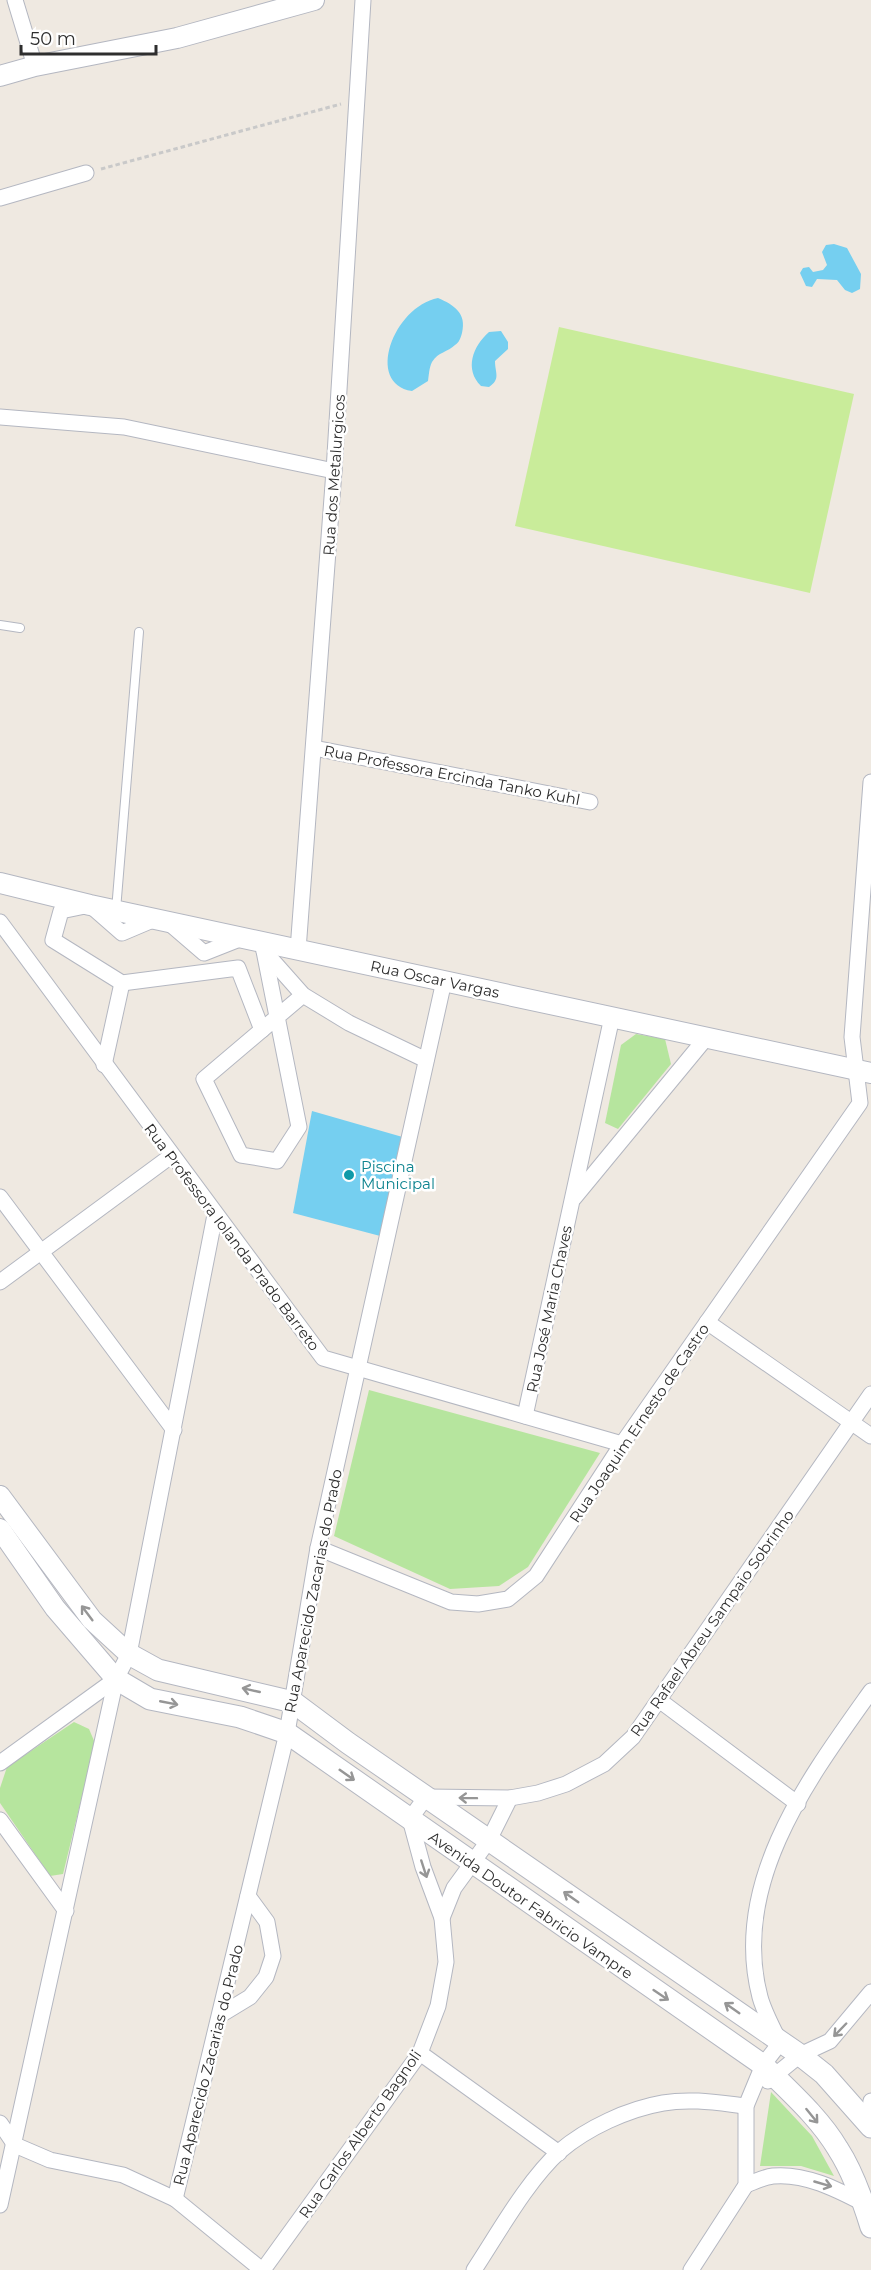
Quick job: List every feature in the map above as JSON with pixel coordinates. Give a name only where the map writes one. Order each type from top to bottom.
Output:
[{"type":"main road","name":"Avenida Doutor Fabricio Vampre","points":[[129,1654],[158,1671],[293,1702],[426,1797],[800,2055],[824,2074],[869,2124]]},
{"type":"main road","name":"Avenida Doutor Fabricio Vampre","points":[[116,1679],[150,1699],[240,1717],[287,1733],[769,2071],[800,2100],[838,2149],[863,2203],[871,2227]]},
{"type":"street","points":[[15,0],[35,66]]},
{"type":"street","points":[[0,76],[35,66],[177,38],[314,0]]},
{"type":"street","name":"Rua dos Metalurgicos","points":[[298,950],[334,471],[363,0]]},
{"type":"street","points":[[0,198],[86,173]]},
{"type":"street","points":[[0,417],[124,427],[334,471]]},
{"type":"street","name":"Rua Professora Ercinda Tanko Kuhl","points":[[314,747],[590,802]]},
{"type":"street","name":"Rua Joaquim Ernesto de Castro","points":[[318,1548],[451,1602],[478,1604],[508,1599],[536,1576],[622,1444],[860,1103],[863,1072],[852,1037],[871,782]]},
{"type":"street","name":"Rua Oscar Vargas","points":[[0,883],[254,943],[298,950],[863,1072]]},
{"type":"street","points":[[161,920],[122,933],[90,905],[61,911],[53,940],[122,983],[238,968],[262,1030]]},
{"type":"street","name":"Rua Professora Iolanda Prado Barreto","points":[[0,922],[171,1156],[323,1358],[622,1444]]},
{"type":"street","points":[[254,943],[278,1016],[299,1127],[277,1161],[241,1155],[204,1079],[278,1016],[303,995]]},
{"type":"street","points":[[254,943],[303,995],[349,1023],[426,1060]]},
{"type":"street","name":"Rua Aparecido Zacarias do Prado","points":[[175,2199],[222,2014],[287,1733],[318,1548],[444,981]]},
{"type":"street","points":[[104,1065],[122,983]]},
{"type":"street","name":"Rua José Maria Chaves","points":[[525,1416],[612,1017]]},
{"type":"street","name":"Rua José Maria Chaves","points":[[572,1201],[706,1038]]},
{"type":"street","points":[[0,1282],[171,1156]]},
{"type":"street","points":[[0,1197],[174,1430]]},
{"type":"street","points":[[0,2205],[116,1679],[129,1654],[215,1215]]},
{"type":"street","points":[[707,1322],[871,1436]]},
{"type":"street","name":"Rua Rafael Abreu Sampaio Sobrinho","points":[[426,1797],[510,1798],[538,1793],[566,1784],[604,1764],[633,1737],[871,1394]]},
{"type":"street","points":[[0,1496],[92,1620],[129,1654]]},
{"type":"street","points":[[0,1529],[56,1608],[116,1679]]},
{"type":"street","points":[[0,1763],[116,1679]]},
{"type":"street","points":[[691,2270],[746,2185],[746,2106],[755,2089],[769,2071],[780,2043],[760,1998],[752,1950],[760,1889],[775,1847],[817,1768],[871,1691]]},
{"type":"street","points":[[658,1700],[798,1804]]},
{"type":"street","points":[[410,1819],[426,1797]]},
{"type":"street","points":[[472,1863],[489,1840],[510,1798]]},
{"type":"street","name":"Rua Carlos Alberto Bagnoli","points":[[263,2270],[420,2053],[438,2006],[446,1962],[442,1918],[423,1867],[410,1819]]},
{"type":"street","points":[[0,1820],[66,1911]]},
{"type":"street","name":"Rua Carlos Alberto Bagnoli","points":[[442,1918],[454,1888],[472,1863]]},
{"type":"street","points":[[222,2014],[250,1997],[266,1977],[273,1956],[267,1922],[248,1896]]},
{"type":"street","points":[[769,2071],[830,2041],[871,1992]]},
{"type":"street","points":[[420,2053],[559,2153]]},
{"type":"street","points":[[474,2270],[528,2191],[559,2153],[583,2133],[663,2103],[701,2101],[746,2106]]},
{"type":"street","points":[[869,2124],[871,2101]]},
{"type":"street","points":[[0,2123],[15,2145],[50,2160],[123,2175],[175,2199],[263,2270]]},
{"type":"street","points":[[746,2185],[772,2176],[804,2179],[835,2188],[863,2203]]},
{"type":"lane","points":[[0,625],[20,628]]},
{"type":"lane","points":[[116,910],[139,632]]},
{"type":"path","points":[[86,173],[357,99]]},
{"type":"green space","points":[[559,327],[854,394],[810,593],[515,526]]},
{"type":"green space","points":[[636,1034],[665,1039],[671,1064],[618,1129],[605,1123],[621,1045]]},
{"type":"green space","points":[[369,1390],[600,1453],[528,1567],[499,1586],[450,1589],[334,1536]]},
{"type":"green space","points":[[74,1722],[89,1729],[95,1743],[63,1874],[50,1876],[0,1803],[0,1788],[7,1767]]},
{"type":"green space","points":[[771,2092],[812,2136],[834,2176],[801,2166],[760,2166]]},
{"type":"water","points":[[834,244],[847,248],[861,274],[860,289],[852,293],[845,290],[837,280],[817,279],[812,287],[806,286],[800,273],[803,268],[809,267],[813,272],[823,270],[827,265],[822,252],[826,245]]},
{"type":"water","points":[[438,298],[454,307],[461,315],[462,335],[456,344],[432,362],[428,381],[412,391],[398,385],[390,375],[388,361],[391,345],[408,315],[422,304]]},
{"type":"water","points":[[501,331],[508,342],[508,349],[495,361],[496,376],[493,384],[489,387],[481,386],[473,372],[475,351],[489,332]]},
{"type":"water","name":"Piscina Municipal","points":[[312,1111],[406,1138],[384,1237],[293,1213]]},
{"type":"place","name":"Piscina Municipal","points":[[349,1175]]}]
